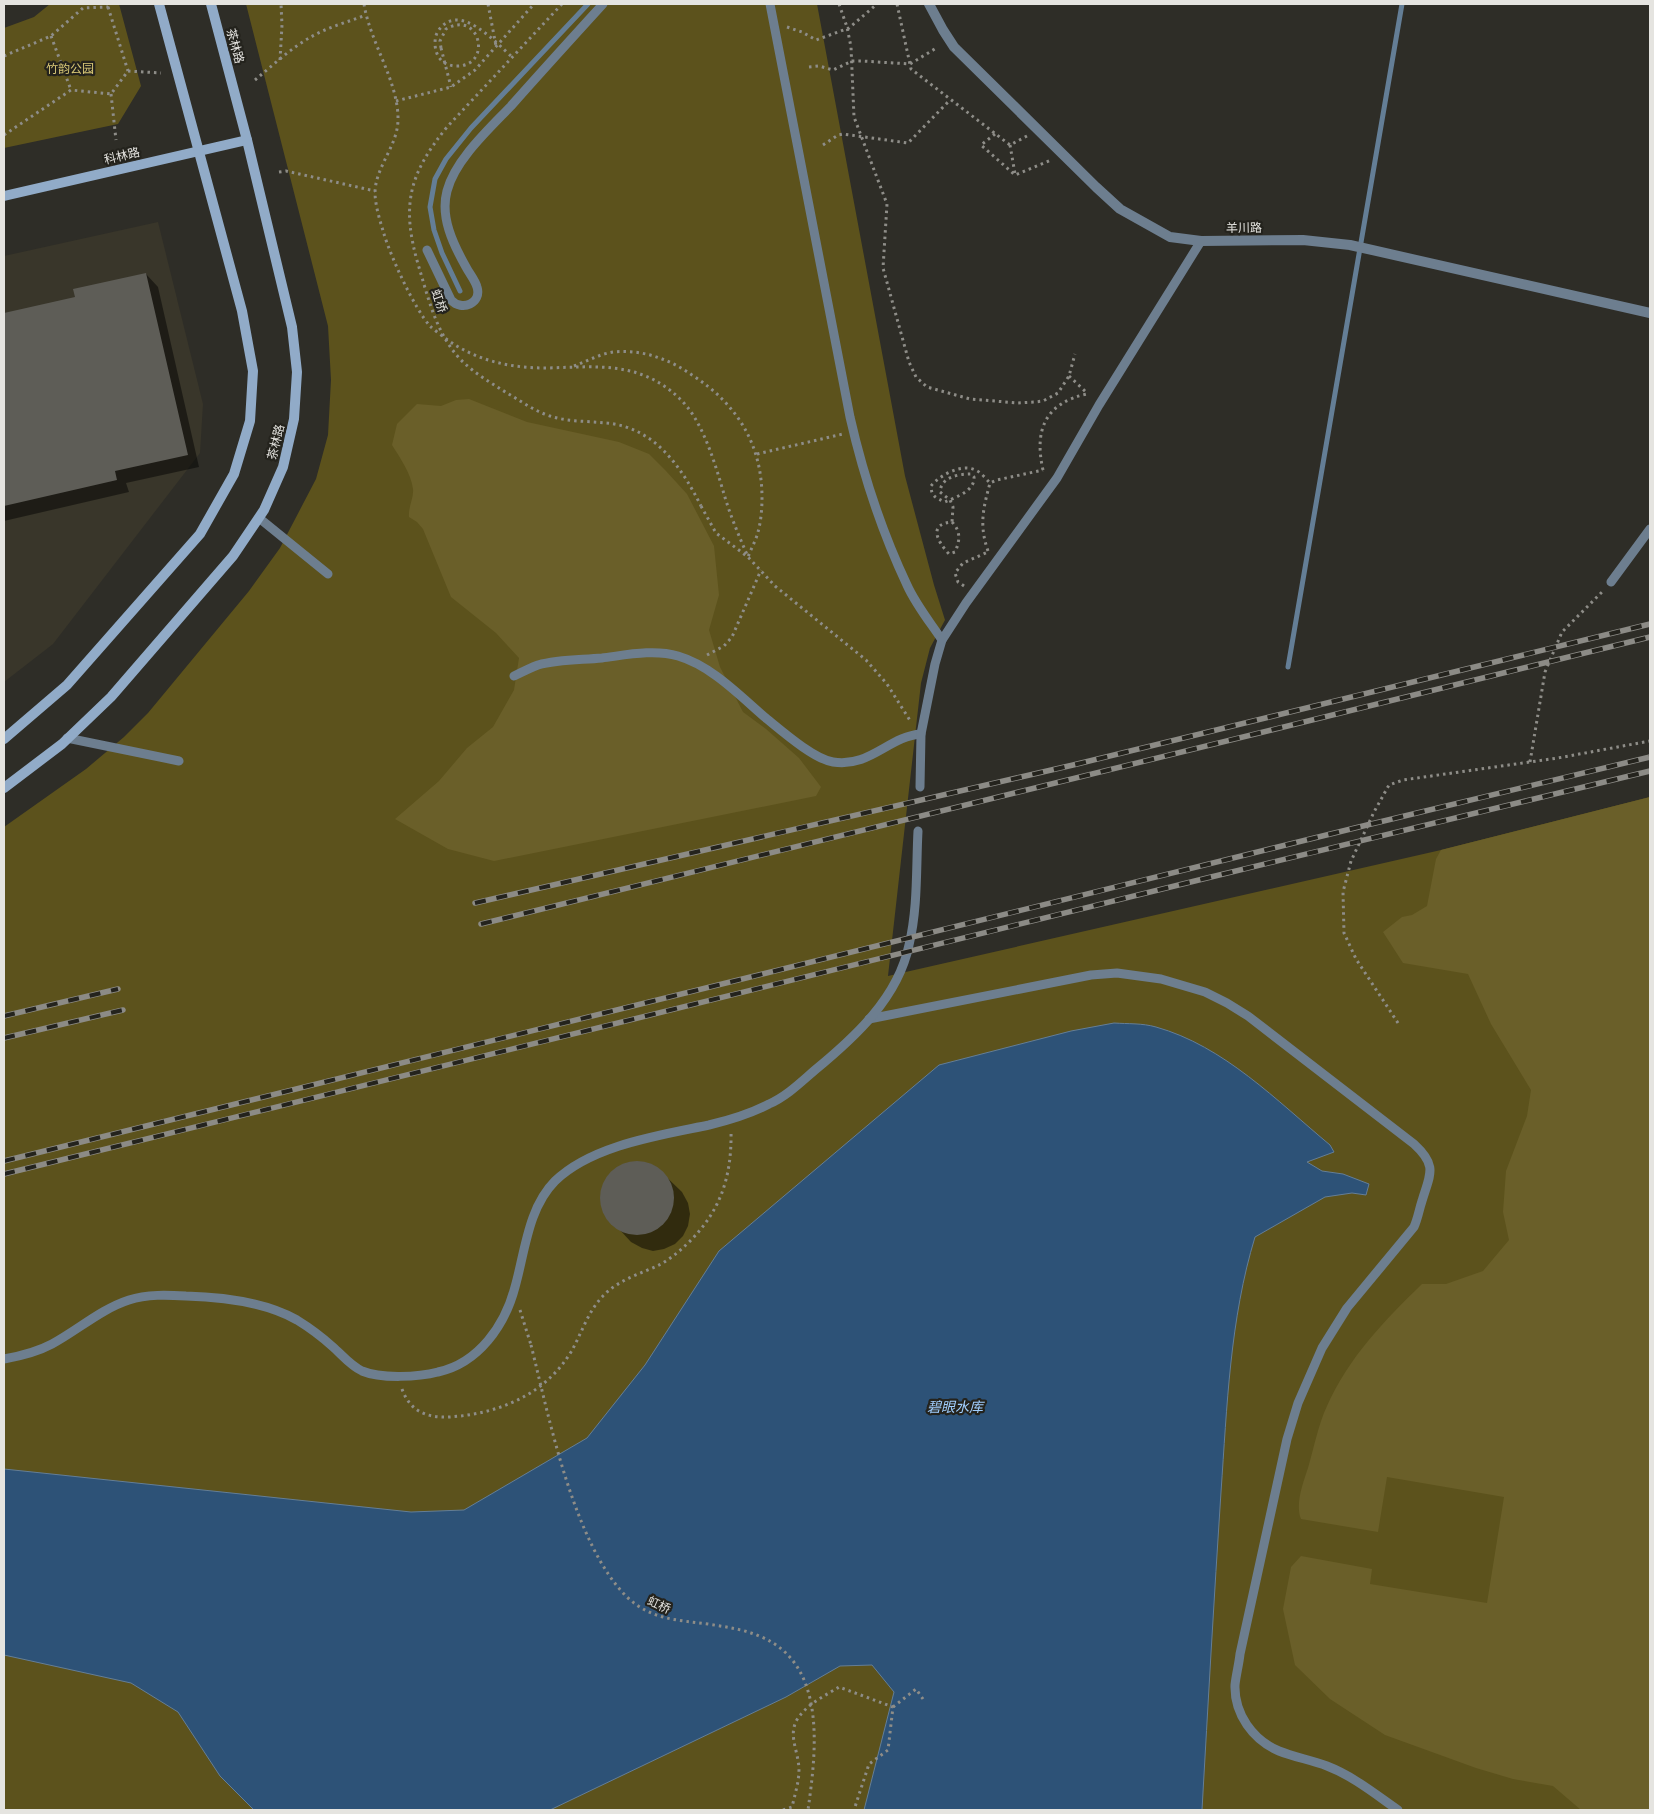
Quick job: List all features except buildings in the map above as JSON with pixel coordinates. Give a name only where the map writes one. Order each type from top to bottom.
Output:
[{"type":"street","points":[[4,738],[67,685],[200,534],[234,474],[250,421],[253,371],[242,311],[159,4]]},
{"type":"street","name":"茶林路","points":[[4,788],[67,738],[112,697],[233,556],[264,510],[283,467],[294,419],[297,372],[292,327],[247,140],[211,4]]},
{"type":"street","name":"羊川路","points":[[929,4],[954,47],[1063,155],[1120,209],[1170,238],[1201,241],[1303,240],[1350,245],[1650,313]]},
{"type":"street","name":"科林路","points":[[4,196],[247,140]]},
{"type":"lane","points":[[427,250],[451,300],[456,305],[462,306],[467,306],[473,302],[477,296],[477,287],[454,245],[446,216],[446,192],[451,179],[472,148],[603,4]]},
{"type":"lane","points":[[770,4],[853,432],[874,501],[907,586],[942,640]]},
{"type":"lane","points":[[920,787],[921,734],[935,664],[942,640],[996,559],[1056,478],[1201,241]]},
{"type":"lane","points":[[259,518],[328,574]]},
{"type":"lane","points":[[1612,582],[1650,529]]},
{"type":"lane","points":[[514,676],[538,665],[570,660],[659,653],[676,655],[691,661],[712,674],[776,726],[817,756],[832,762],[849,763],[865,758],[881,752],[906,736],[921,734]]},
{"type":"lane","points":[[67,738],[179,761]]},
{"type":"lane","points":[[4,1359],[32,1353],[53,1344],[103,1311],[129,1300],[156,1295],[234,1300],[272,1309],[295,1319],[314,1331],[348,1362],[363,1372],[396,1375],[436,1373],[468,1360],[484,1346],[499,1325],[514,1291],[524,1246],[542,1197],[554,1182],[566,1172],[593,1157],[652,1137],[731,1120],[772,1103],[834,1055],[869,1020],[894,987],[903,967],[909,946],[913,924],[918,831]]},
{"type":"lane","points":[[869,1020],[1091,975],[1117,973],[1171,982],[1205,992],[1248,1016],[1414,1144],[1429,1160],[1430,1176],[1414,1227],[1347,1308],[1322,1348],[1298,1403],[1287,1438],[1240,1654],[1236,1685],[1237,1704],[1245,1722],[1259,1739],[1278,1751],[1327,1766],[1351,1777],[1398,1810]]},
{"type":"path","points":[[280,60],[281,4]]},
{"type":"path","points":[[364,4],[366,15],[396,101],[398,118],[396,138],[378,176],[375,191],[384,235],[412,297],[430,326],[455,346],[472,356],[523,367],[598,366],[622,369],[644,375],[664,386],[680,399],[692,414],[704,436],[717,468],[734,524],[748,556],[775,586],[866,660],[887,684],[906,715],[921,734]]},
{"type":"path","points":[[488,4],[496,46]]},
{"type":"path","points":[[396,101],[451,87],[475,70],[534,4]]},
{"type":"path","name":"虹桥","points":[[562,4],[442,132],[422,162],[414,179],[409,218],[411,241],[437,321],[447,342],[460,359],[472,370],[535,409],[550,416],[568,420],[625,426],[651,439],[668,454],[682,471],[716,533],[748,556]]},
{"type":"path","points":[[839,4],[847,29],[852,62],[854,117],[887,204],[883,268],[909,362],[916,377],[927,387],[952,395],[987,402],[1018,403],[1043,401],[1058,394],[1069,376],[1075,354]]},
{"type":"path","points":[[775,30],[788,27],[816,40],[847,29],[877,4]]},
{"type":"path","points":[[897,4],[911,69],[1010,146],[1015,175]]},
{"type":"path","points":[[4,56],[51,36],[83,6],[109,6],[128,70]]},
{"type":"path","points":[[255,80],[316,34],[366,15]]},
{"type":"path","points":[[451,87],[441,48],[440,41],[446,29],[458,24],[464,25],[474,32],[477,37],[479,50],[477,56],[467,65],[451,66],[444,62],[434,42],[440,28],[446,23],[460,19],[476,24],[512,57]]},
{"type":"path","points":[[51,36],[71,90]]},
{"type":"path","points":[[809,67],[819,66],[833,70],[852,62],[910,64],[950,40]]},
{"type":"path","points":[[128,70],[161,74]]},
{"type":"path","points":[[116,140],[111,94],[128,70]]},
{"type":"path","points":[[4,135],[71,90],[111,94]]},
{"type":"path","points":[[822,145],[843,134],[908,143],[950,100]]},
{"type":"path","points":[[1010,146],[1038,130]]},
{"type":"path","points":[[995,134],[981,145],[1015,175]]},
{"type":"path","points":[[1015,175],[1063,155]]},
{"type":"path","points":[[279,172],[286,171],[375,191]]},
{"type":"path","points":[[571,367],[604,354],[616,352],[651,354],[675,364],[708,386],[730,407],[748,433],[757,454],[762,484],[762,512],[758,532],[748,556]]},
{"type":"path","points":[[1069,376],[1099,405]]},
{"type":"path","points":[[1043,470],[1040,446],[1041,431],[1046,421],[1060,404],[1073,397],[1087,394]]},
{"type":"path","points":[[757,454],[853,432]]},
{"type":"path","points":[[952,522],[941,524],[937,531],[940,544],[949,554],[955,552],[959,541],[959,532],[952,522],[953,507],[950,500],[940,492],[940,487],[946,480],[958,474],[971,474],[974,477],[972,486],[964,492],[950,500],[945,502],[934,498],[931,486],[936,481],[955,471],[972,468],[977,470],[990,483]]},
{"type":"path","points":[[990,483],[1043,470],[1056,478]]},
{"type":"path","points":[[990,483],[983,509],[982,526],[988,552],[996,559]]},
{"type":"path","points":[[973,592],[958,582],[956,573],[963,563],[988,552]]},
{"type":"path","points":[[691,661],[714,652],[724,646],[732,637],[761,570]]},
{"type":"path","points":[[1530,762],[1545,672],[1562,632],[1612,582]]},
{"type":"path","points":[[1398,1023],[1356,960],[1344,933],[1343,892],[1351,861],[1389,785],[1403,780],[1530,762],[1650,741]]},
{"type":"path","points":[[396,1375],[404,1395],[415,1410],[424,1415],[437,1418],[461,1416],[500,1408],[536,1391],[554,1374],[570,1354],[596,1303],[606,1292],[662,1263],[675,1254],[698,1234],[709,1220],[719,1202],[727,1178],[732,1149],[731,1120]]},
{"type":"path","name":"虹桥","points":[[514,1291],[531,1345],[567,1481],[590,1539],[614,1581],[628,1597],[655,1615],[672,1620],[741,1629],[762,1636],[780,1648],[793,1660],[804,1677],[814,1722],[814,1750],[808,1810]]},
{"type":"path","points":[[782,1810],[792,1807],[799,1782],[799,1766],[793,1743],[796,1722],[804,1711],[839,1687],[893,1707]]},
{"type":"path","points":[[854,1810],[869,1764],[888,1750],[893,1707],[916,1689],[924,1699]]},
{"type":"shaded area","points":[[158,222],[203,404],[200,453],[53,644],[4,682],[4,256]]},
{"type":"shaded area","points":[[469,399],[527,422],[619,442],[649,454],[687,494],[714,546],[719,595],[709,630],[720,667],[743,712],[799,758],[821,787],[816,796],[494,861],[448,849],[395,819],[439,781],[467,748],[493,727],[514,690],[519,658],[496,633],[451,597],[423,529],[409,517],[413,492],[412,483],[405,466],[392,445],[397,424],[417,404],[441,406],[456,400]]},
{"type":"shaded area","points":[[1650,797],[1650,1810],[1581,1810],[1553,1786],[1513,1779],[1476,1768],[1385,1735],[1330,1699],[1295,1665],[1283,1609],[1291,1567],[1301,1556],[1372,1569],[1370,1584],[1487,1603],[1504,1497],[1387,1477],[1378,1532],[1301,1519],[1299,1513],[1300,1494],[1327,1406],[1346,1371],[1369,1340],[1422,1284],[1446,1284],[1483,1271],[1509,1240],[1503,1212],[1506,1171],[1527,1116],[1531,1090],[1491,1024],[1468,974],[1403,963],[1383,932],[1402,917],[1412,915],[1427,906],[1436,859],[1441,850]]},
{"type":"green space","name":"竹韵公园","points":[[50,4],[119,4],[141,86],[118,124],[4,148],[4,28],[34,17]]},
{"type":"green space","points":[[246,4],[817,4],[905,476],[945,620],[930,648],[921,683],[888,976],[1441,850],[1650,797],[1650,1810],[4,1810],[4,827],[86,769],[124,737],[148,713],[249,591],[280,548],[316,479],[328,435],[331,380],[328,326]]},
{"type":"water","name":"碧眼水库","points":[[1114,1023],[1156,1027],[1204,1047],[1227,1061],[1270,1093],[1330,1145],[1334,1152],[1307,1162],[1322,1171],[1343,1174],[1369,1184],[1366,1195],[1352,1193],[1325,1197],[1255,1237],[1240,1299],[1228,1395],[1202,1810],[864,1810],[894,1692],[872,1665],[840,1666],[786,1697],[550,1810],[254,1810],[220,1776],[178,1712],[131,1683],[4,1655],[4,1469],[411,1512],[464,1510],[587,1438],[645,1365],[719,1251],[939,1065],[1071,1031]]},
{"type":"waterway","points":[[460,291],[442,253],[434,230],[430,207],[435,179],[446,159],[471,128],[588,4]]},
{"type":"waterway","points":[[1288,667],[1402,4]]},
{"type":"railway","points":[[475,903],[1073,765],[1650,624]]},
{"type":"railway","points":[[481,924],[1650,637]]},
{"type":"railway","points":[[4,1161],[1650,757]]},
{"type":"railway","points":[[4,1174],[1650,771]]},
{"type":"railway","points":[[4,1016],[118,989]]},
{"type":"railway","points":[[4,1038],[123,1010]]}]
